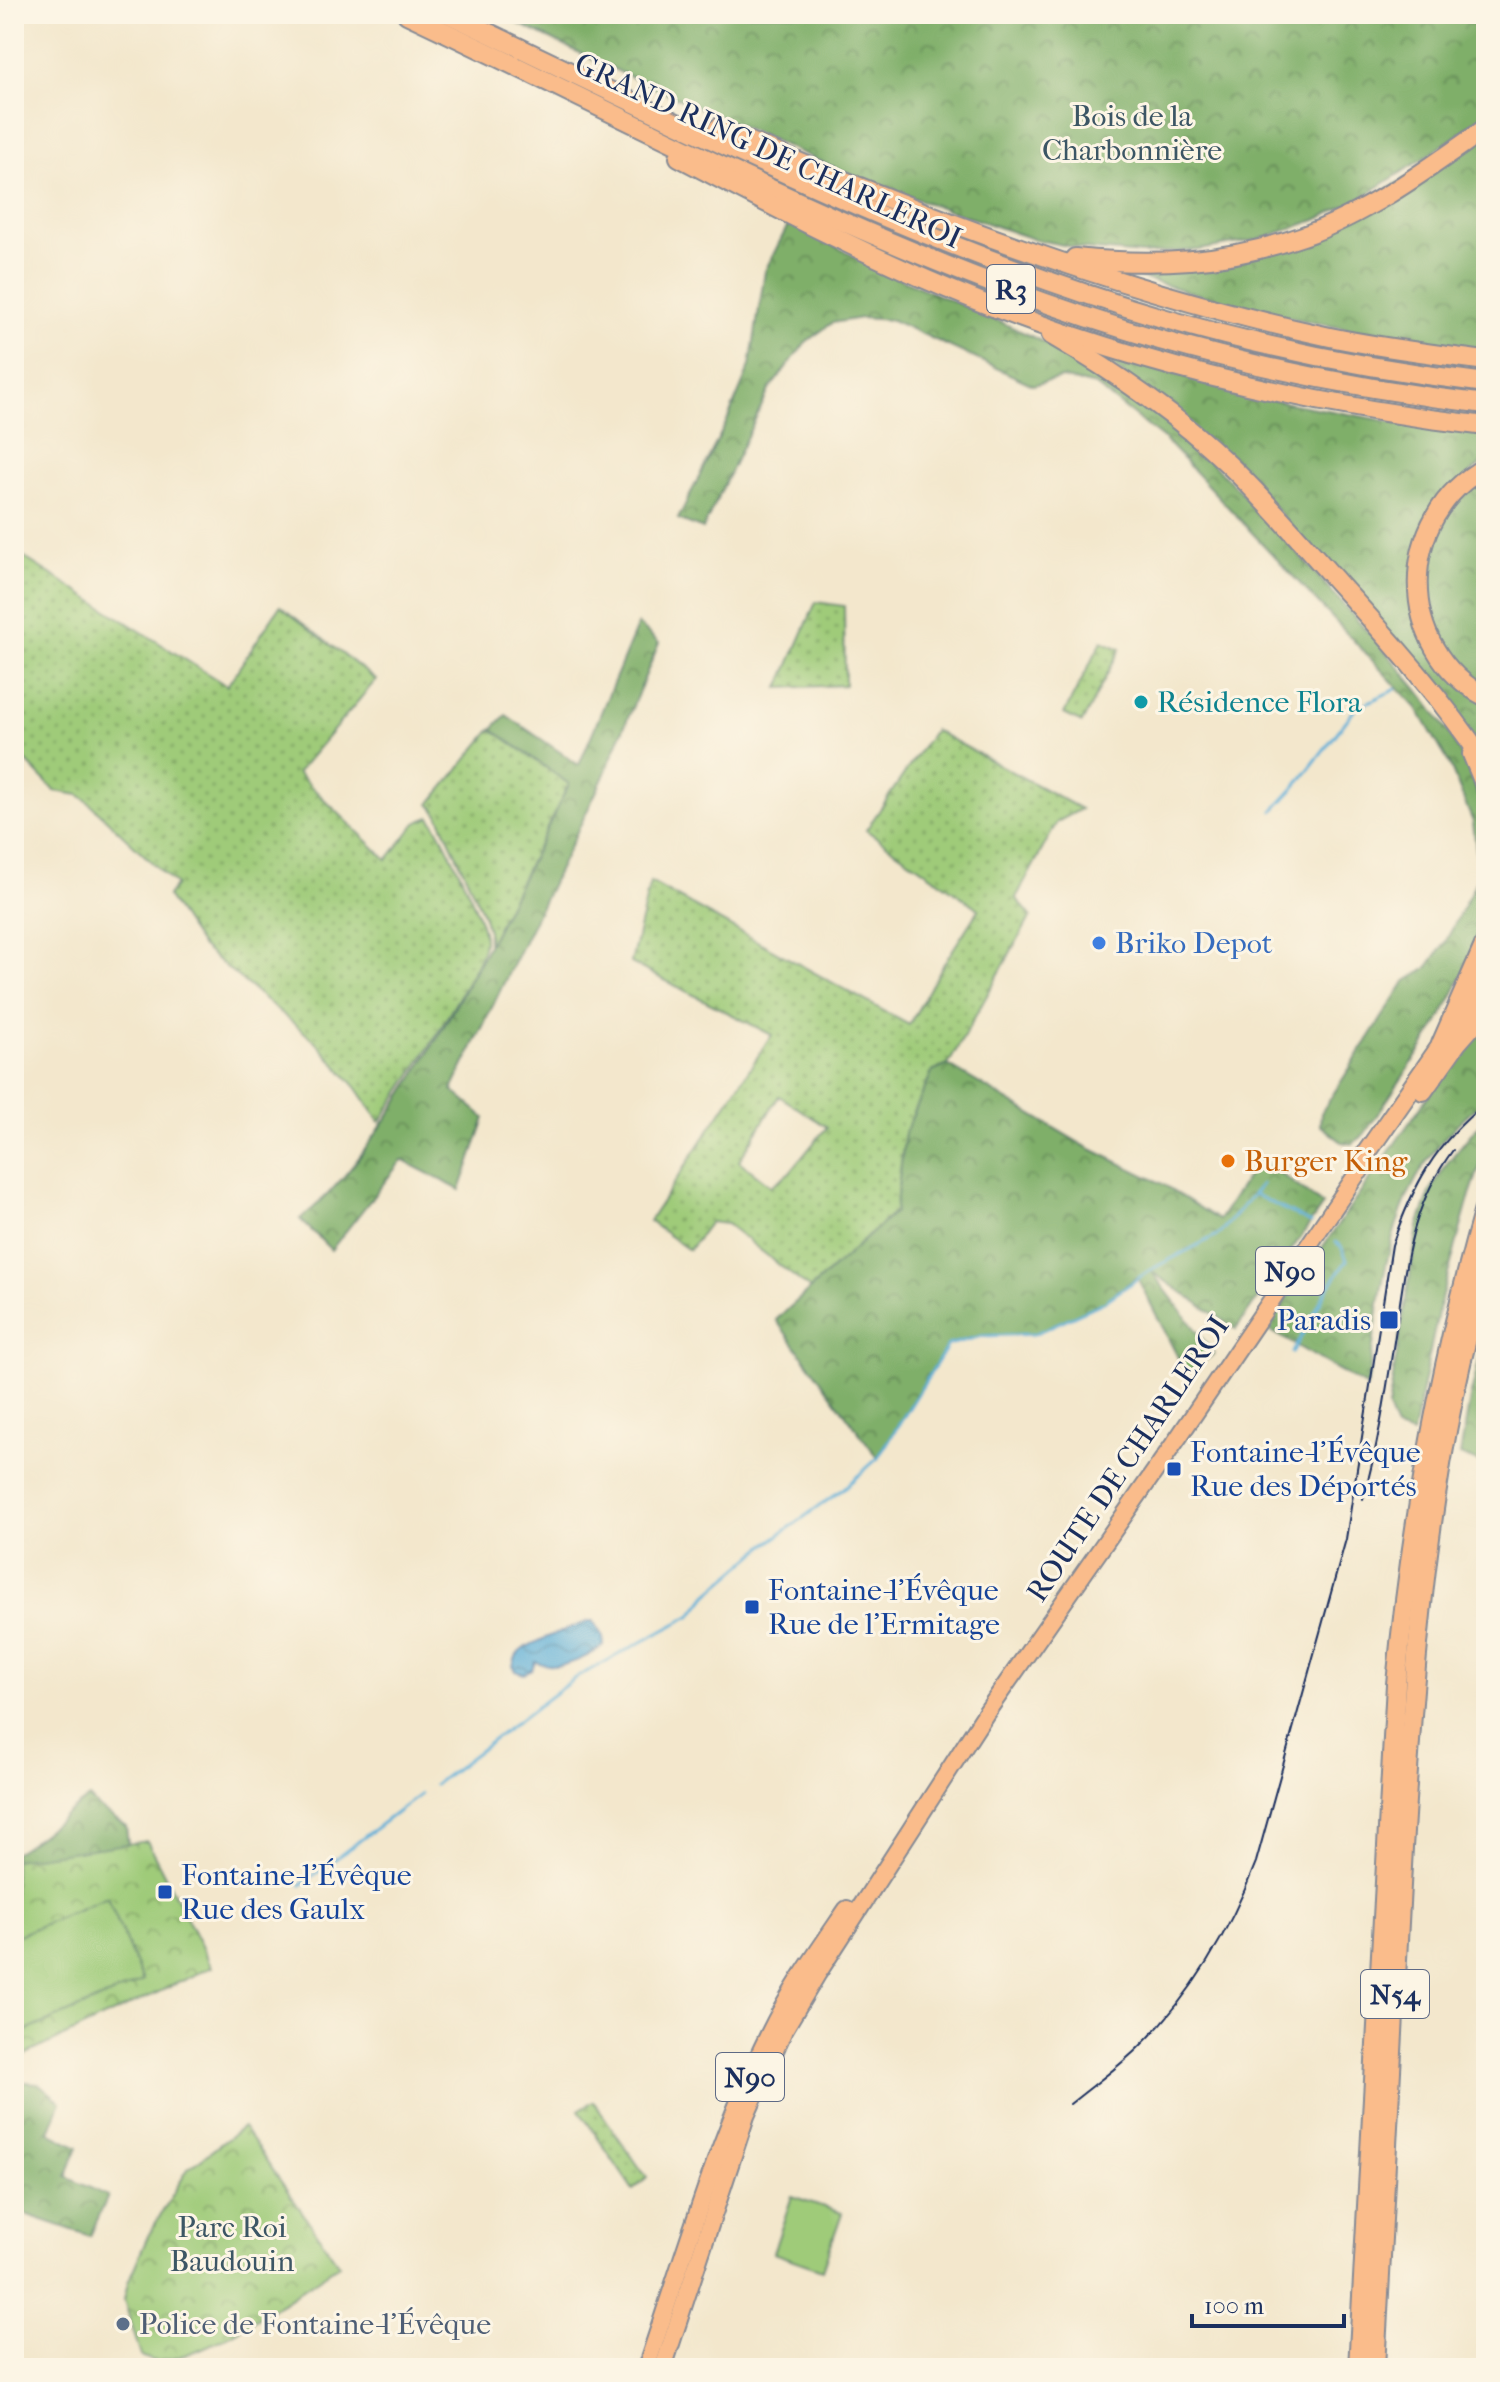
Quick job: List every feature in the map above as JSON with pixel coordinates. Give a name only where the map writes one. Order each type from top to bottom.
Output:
[{"type":"highway","name":"GRAND RING DE CHARLEROI","points":[[407,14],[795,199],[885,239],[1068,310],[1160,340],[1258,365],[1351,384],[1486,404]]},
{"type":"highway","name":"GRAND RING DE CHARLEROI","points":[[449,14],[787,174],[983,256],[1075,290],[1166,319],[1260,343],[1356,363],[1486,383]]},
{"type":"highway","points":[[601,86],[624,88],[841,181],[1035,253],[1192,303],[1363,343],[1486,361]]},
{"type":"highway","points":[[563,89],[588,110],[811,225],[932,282],[1010,313],[1223,379],[1377,411],[1486,426]]},
{"type":"highway","points":[[1035,253],[1153,264],[1236,255],[1304,236],[1346,217],[1385,196],[1486,128]]},
{"type":"highway","points":[[1010,313],[1130,384],[1229,464],[1441,700],[1486,764]]},
{"type":"highway","points":[[1486,467],[1466,480],[1438,510],[1423,545],[1417,573],[1422,617],[1434,645],[1457,676],[1486,697]]},
{"type":"highway","points":[[1468,736],[1486,788]]},
{"type":"highway","points":[[1441,1044],[1486,941]]},
{"type":"highway","name":"N90","points":[[1359,1171],[1365,1155],[1486,981]]},
{"type":"highway","points":[[1359,1171],[1373,1161],[1457,1043],[1486,1010]]},
{"type":"highway","name":"N54","points":[[1358,2368],[1401,1626],[1420,1486],[1434,1414],[1466,1273],[1486,1202]]},
{"type":"highway","name":"N54","points":[[1375,2368],[1401,1879],[1419,1621],[1426,1556],[1446,1437],[1486,1269]]},
{"type":"main road","name":"ROUTE DE CHARLEROI","points":[[663,2368],[746,2116],[784,2030],[986,1713],[1153,1475],[1359,1171]]},
{"type":"main road","name":"ROUTE DE CHARLEROI","points":[[646,2368],[729,2124],[769,2033],[801,1977],[865,1883],[916,1820]]},
{"type":"green space","name":"Bois de la Charbonnière","points":[[498,14],[1486,14],[1486,115],[1359,199],[1316,220],[1257,240],[1199,250],[1143,254],[1083,249],[1033,239],[867,182],[639,81]]},
{"type":"green space","points":[[1486,133],[1486,351],[1269,313],[1103,267],[1282,247]]},
{"type":"green space","points":[[789,223],[1063,353],[1148,408],[1209,461],[1266,518],[1397,665],[1429,704],[1457,747],[1474,785],[1486,834],[1488,868],[1484,913],[1464,972],[1439,1021],[1363,1136],[1352,1144],[1342,1142],[1320,1125],[1321,1113],[1405,982],[1427,968],[1446,941],[1479,876],[1473,822],[1449,763],[1417,708],[1164,439],[1096,386],[1061,378],[1033,385],[892,320],[861,318],[832,323],[806,342],[769,390],[703,529],[678,519],[727,421],[750,366],[765,271]]},
{"type":"green space","points":[[1103,354],[1277,401],[1426,428],[1486,435],[1486,460],[1439,500],[1416,614],[1486,703],[1486,753],[1246,474],[1102,357]]},
{"type":"green space","points":[[1486,477],[1486,686],[1460,664],[1441,638],[1430,610],[1426,582],[1430,553],[1441,525],[1460,499]]},
{"type":"green space","points":[[14,551],[227,686],[280,606],[376,680],[297,773],[387,860],[416,823],[430,817],[471,898],[484,941],[477,964],[455,1004],[380,1122],[356,1087],[316,1042],[201,946],[167,896],[176,885],[86,800],[79,795],[55,791],[21,756],[14,765]]},
{"type":"green space","points":[[816,602],[844,606],[845,685],[779,688]]},
{"type":"green space","points":[[638,624],[659,643],[603,778],[452,1090],[485,1118],[460,1190],[402,1160],[331,1250],[300,1219],[330,1192],[357,1160],[427,1055],[491,941],[569,784],[492,729],[506,715],[579,765]]},
{"type":"green space","points":[[1102,641],[1120,649],[1082,723],[1064,714]]},
{"type":"green space","points":[[492,729],[569,784],[488,946],[483,914],[437,812],[430,804]]},
{"type":"green space","points":[[934,730],[1081,809],[1057,822],[1016,898],[1031,916],[948,1065],[932,1072],[905,1133],[895,1212],[810,1289],[727,1224],[710,1222],[689,1250],[649,1221],[772,1035],[631,963],[650,882],[909,1025],[979,909],[866,830]],"holes":[[[779,1096],[827,1127],[790,1172],[771,1186],[739,1161]]]},
{"type":"green space","points":[[1486,1024],[1486,1099],[1453,1129],[1427,1160],[1409,1194],[1395,1229],[1386,1266],[1367,1387],[1266,1328],[1428,1096]]},
{"type":"green space","points":[[948,1065],[1083,1145],[1161,1183],[1219,1220],[1259,1158],[1323,1205],[1236,1329],[1152,1272],[1214,1354],[1186,1373],[1137,1277],[1104,1302],[1034,1334],[982,1336],[948,1345],[878,1458],[776,1320],[895,1212],[905,1133],[932,1072]]},
{"type":"green space","points":[[1486,1118],[1486,1149],[1440,1303],[1413,1434],[1396,1429],[1388,1408],[1418,1226],[1431,1190],[1448,1162]]},
{"type":"green space","points":[[1486,1331],[1486,1465],[1460,1455]]},
{"type":"green space","points":[[89,1798],[126,1826],[131,1870],[14,1913],[14,1853]]},
{"type":"green space","points":[[147,1841],[212,1967],[14,2060],[14,1860]]},
{"type":"green space","points":[[107,1897],[143,1981],[14,2036],[14,1937]]},
{"type":"green space","points":[[14,2081],[38,2083],[61,2102],[49,2132],[78,2147],[66,2177],[108,2196],[90,2236],[25,2214],[15,2213],[14,2217]]},
{"type":"green space","points":[[593,2101],[647,2178],[633,2190],[579,2110]]},
{"type":"green space","name":"Parc Roi Baudouin","points":[[243,2127],[339,2265],[252,2322],[205,2347],[159,2361],[141,2356],[124,2300],[128,2282],[148,2236],[188,2169]]},
{"type":"green space","points":[[792,2196],[842,2213],[822,2270],[773,2253]]},
{"type":"water","points":[[593,1621],[603,1637],[604,1645],[594,1652],[568,1664],[552,1666],[535,1662],[532,1670],[524,1674],[516,1671],[513,1666],[522,1650],[557,1633]]},
{"type":"waterway","points":[[1481,589],[1486,574]]},
{"type":"waterway","points":[[1273,811],[1356,708],[1396,689]]},
{"type":"waterway","points":[[435,1784],[575,1678],[692,1615],[707,1595],[764,1546],[843,1489],[878,1458],[948,1345],[982,1336],[1034,1334],[1104,1302],[1150,1270],[1219,1234],[1262,1184]]},
{"type":"waterway","points":[[1254,1194],[1311,1223]]},
{"type":"waterway","points":[[1292,1353],[1347,1260],[1336,1242]]},
{"type":"waterway","points":[[301,1885],[421,1794]]},
{"type":"tram line","points":[[1070,2104],[1157,2029],[1192,1985],[1234,1914],[1256,1862],[1346,1539],[1392,1245],[1408,1204],[1439,1150],[1486,1103]]},
{"type":"tram line","points":[[1363,1499],[1382,1414],[1412,1235],[1428,1193],[1453,1150]]},
{"type":"place","name":"Résidence Flora","points":[[1141,702]]},
{"type":"place","name":"Briko Depot","points":[[1099,943]]},
{"type":"place","name":"Burger King","points":[[1228,1161]]},
{"type":"place","name":"Paradis","points":[[1389,1320]]},
{"type":"place","name":"Fontaine-l'Évêque Rue des Déportés","points":[[1174,1469]]},
{"type":"place","name":"Fontaine-l'Évêque Rue de l'Ermitage","points":[[752,1607]]},
{"type":"place","name":"Fontaine-l'Évêque Rue des Gaulx","points":[[165,1892]]},
{"type":"place","name":"Police de Fontaine-l'Évêque","points":[[123,2324]]}]
